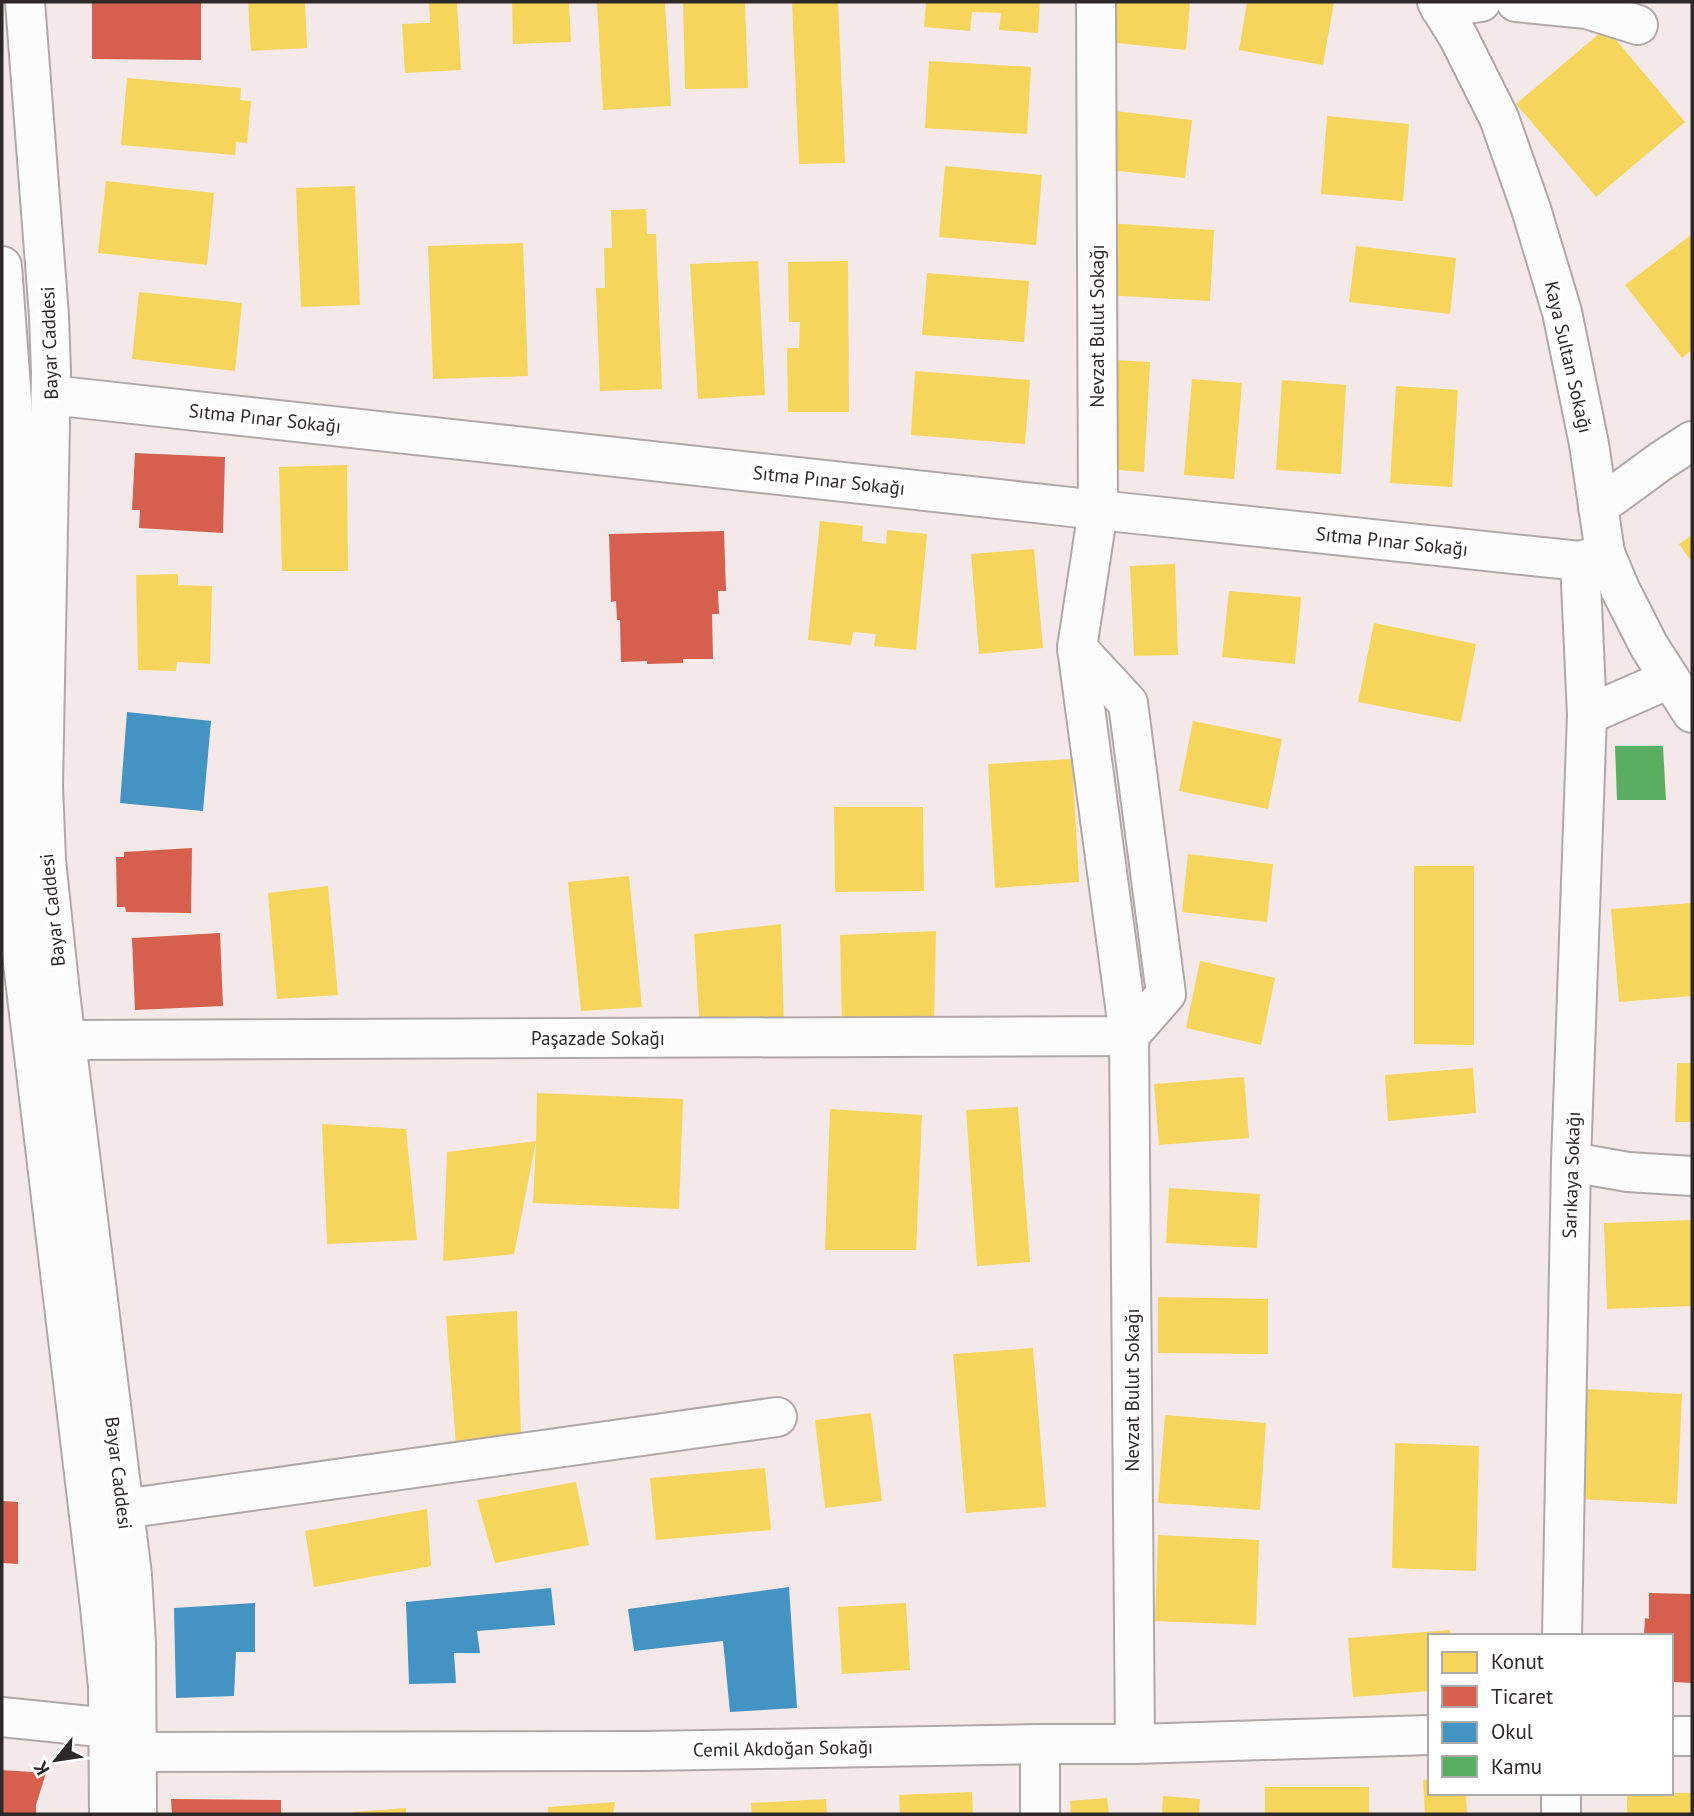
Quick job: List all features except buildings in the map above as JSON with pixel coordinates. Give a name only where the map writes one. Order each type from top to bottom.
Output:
[{"type":"street","name":"Bayar Caddesi","points":[[25,2],[50,316],[44,820],[46,860],[132,1575],[135,1624],[123,1740],[109,1814]]},
{"type":"street","name":"Nevzat Bulut Sokağı","points":[[1096,2],[1098,510],[1077,648],[1129,1036],[1135,1744]]},
{"type":"street","points":[[1438,5],[1482,2]]},
{"type":"street","points":[[1516,2],[1587,9],[1638,25]]},
{"type":"street","name":"Kaya Sultan Sokağı","points":[[1438,5],[1459,38],[1499,118],[1531,209],[1562,312],[1589,444],[1598,507],[1593,557],[1620,589],[1643,635],[1686,702]]},
{"type":"street","name":"Bayar Caddesi","points":[[2,267],[14,440],[5,818],[108,1687],[123,1740],[137,1814]]},
{"type":"street","name":"Sıtma Pınar Sokağı","points":[[51,395],[1098,510],[1593,557]]},
{"type":"street","points":[[1598,507],[1692,441]]},
{"type":"street","name":"Sarıkaya Sokağı","points":[[1562,1634],[1571,1162],[1593,557]]},
{"type":"street","points":[[1587,715],[1686,702]]},
{"type":"street","name":"Paşazade Sokağı","points":[[66,1041],[1129,1036]]},
{"type":"street","points":[[1571,1162],[1628,1172],[1692,1177]]},
{"type":"street","points":[[123,1509],[777,1417]]},
{"type":"street","name":"Cemil Akdoğan Sokağı","points":[[2,1717],[123,1740],[606,1751],[1135,1744],[1428,1735]]},
{"type":"street","points":[[1673,1735],[1692,1736]]},
{"type":"street","points":[[1040,1744],[1041,1814]]},
{"type":"street","points":[[1561,1795],[1562,1814]]}]
